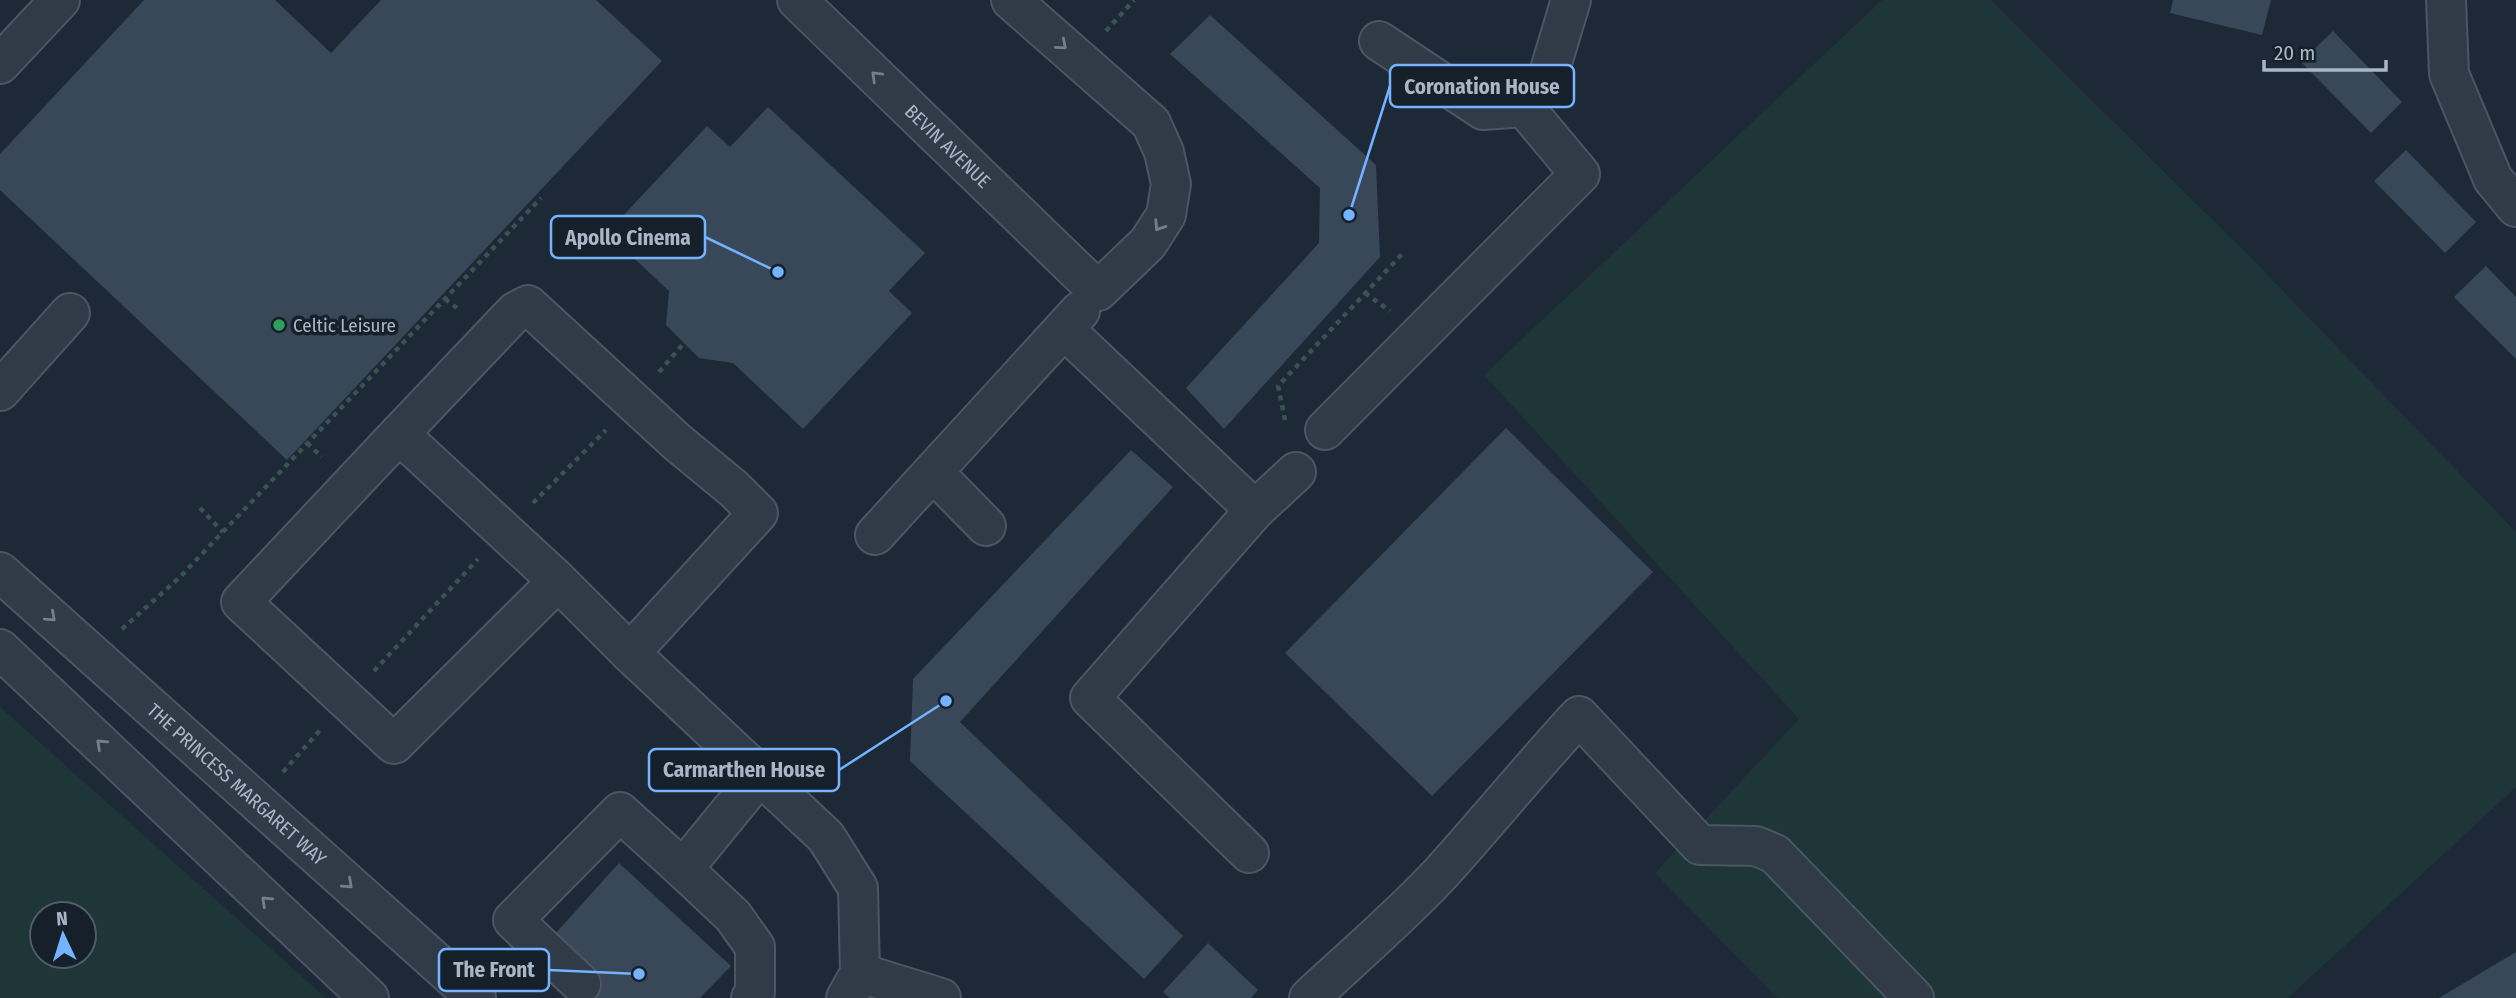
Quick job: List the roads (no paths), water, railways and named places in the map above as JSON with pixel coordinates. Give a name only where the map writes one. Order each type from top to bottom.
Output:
[{"type":"street","points":[[0,64],[60,0]]},
{"type":"street","name":"BEVIN AVENUE","points":[[797,0],[1098,291]]},
{"type":"street","points":[[875,536],[1098,291],[1148,243],[1166,215],[1171,184],[1164,152],[1151,123],[1011,0]]},
{"type":"street","points":[[1379,40],[1483,110],[1524,107],[1546,83],[1571,0]]},
{"type":"street","points":[[2446,0],[2449,74],[2493,180],[2516,207]]},
{"type":"street","points":[[1325,430],[1580,174],[1524,107]]},
{"type":"street","points":[[558,581],[394,744],[241,602],[515,312],[528,305],[758,513],[630,653]]},
{"type":"street","points":[[0,391],[70,313]]},
{"type":"street","points":[[1064,329],[1255,510]]},
{"type":"street","points":[[399,434],[826,836],[858,888],[853,986],[941,998]]},
{"type":"street","points":[[934,472],[986,526]]},
{"type":"street","points":[[1249,853],[1090,698],[1255,510],[1296,472]]},
{"type":"street","name":"THE PRINCESS MARGARET WAY","points":[[0,572],[476,998]]},
{"type":"street","points":[[0,649],[369,998]]},
{"type":"street","points":[[1308,998],[1440,873],[1579,716],[1700,845],[1756,846],[1775,854],[1914,998]]},
{"type":"street","points":[[683,869],[760,775]]},
{"type":"street","points":[[581,984],[513,920],[620,812],[733,916],[755,947],[755,992],[751,998]]},
{"type":"place","name":"Coronation House","points":[[1349,215]]},
{"type":"place","name":"Apollo Cinema","points":[[778,272]]},
{"type":"place","name":"Celtic Leisure","points":[[279,325]]},
{"type":"place","name":"Carmarthen House","points":[[946,701]]},
{"type":"place","name":"The Front","points":[[639,974]]}]
